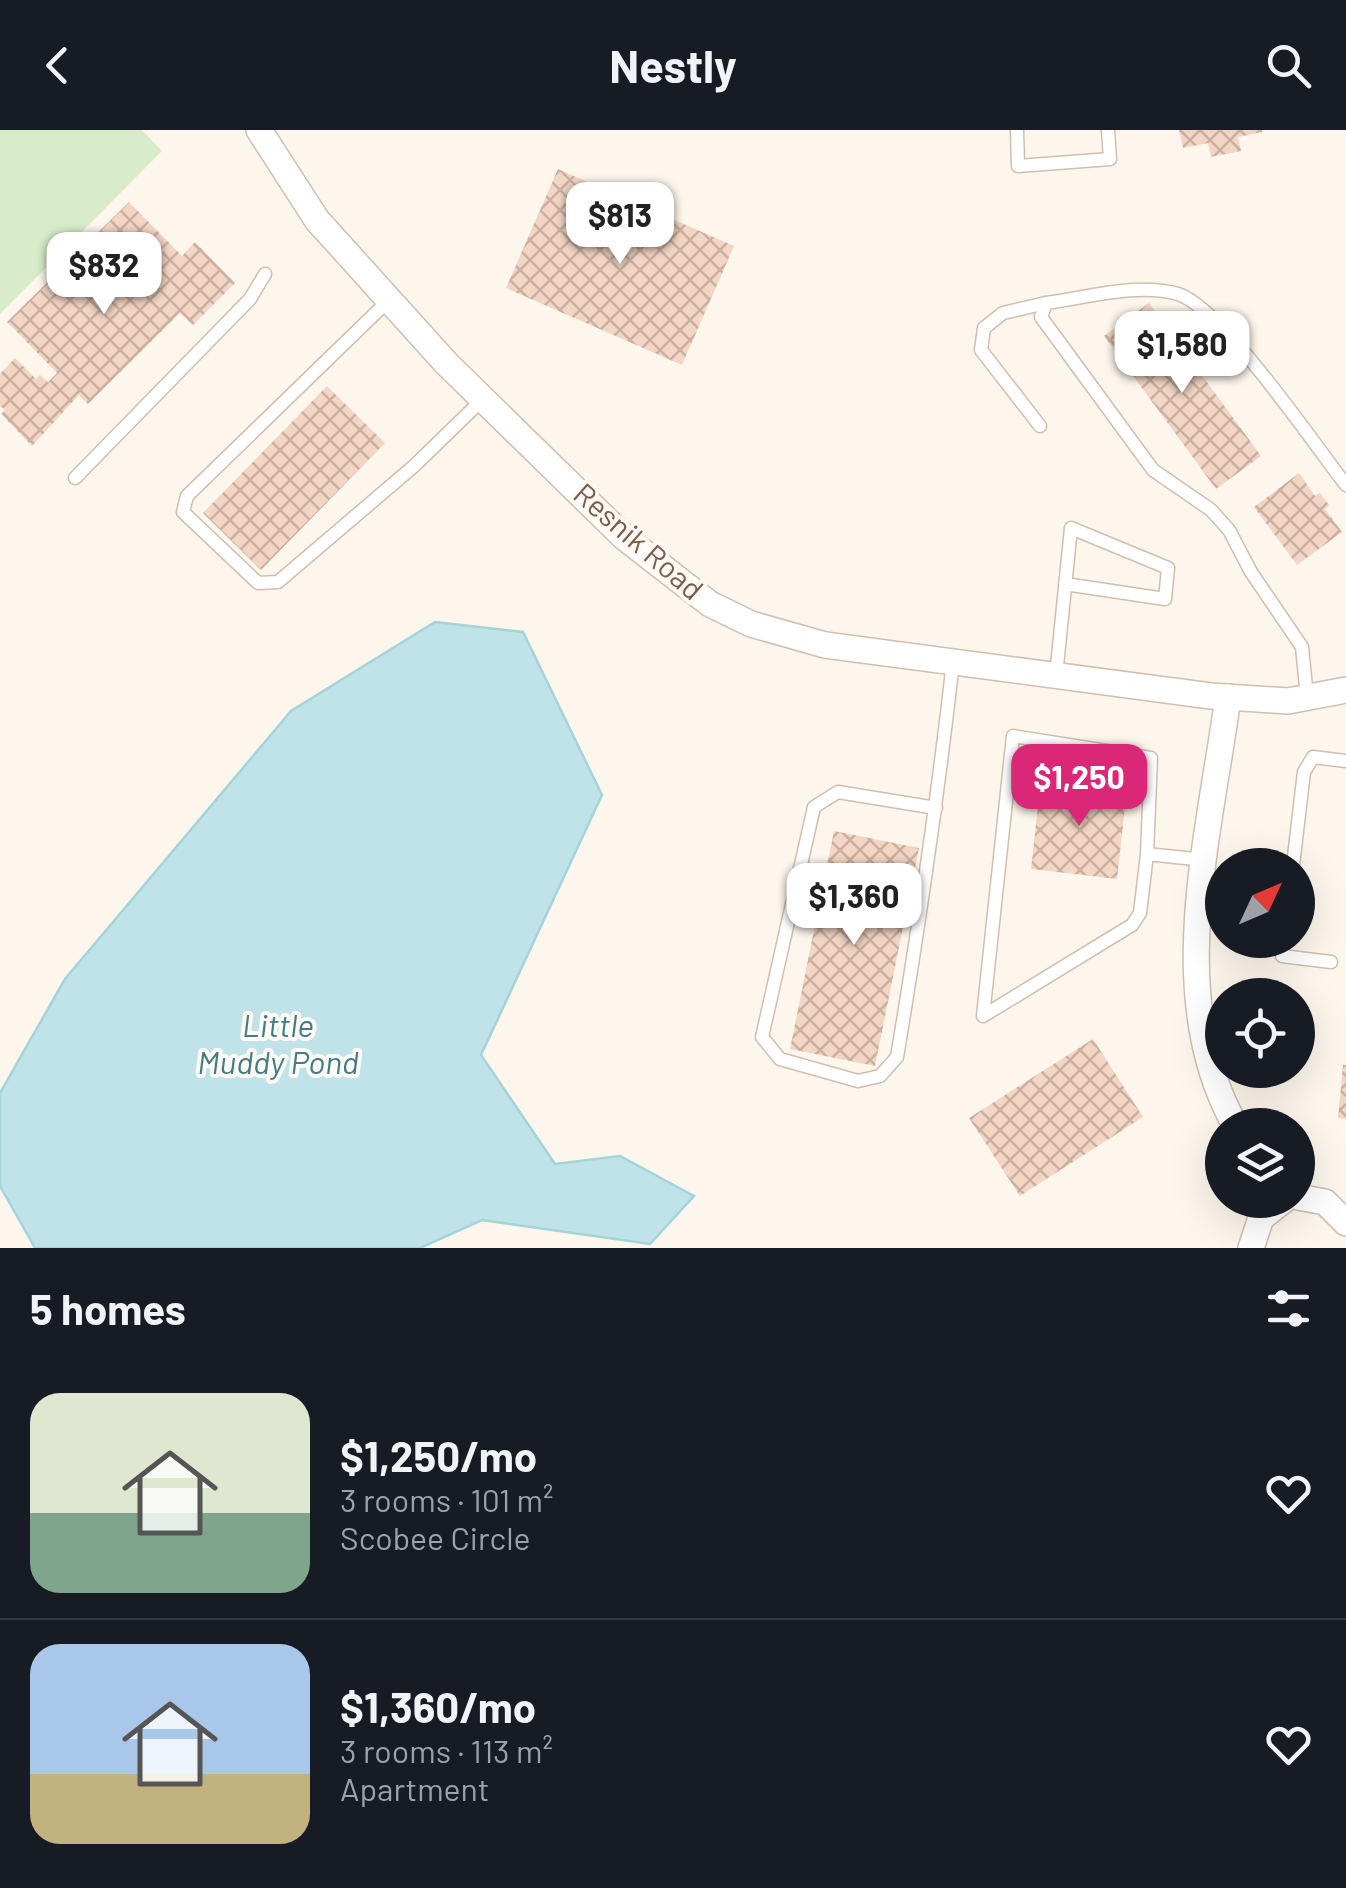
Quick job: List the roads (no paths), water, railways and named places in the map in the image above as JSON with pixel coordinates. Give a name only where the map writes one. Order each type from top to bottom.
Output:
[{"type":"street","name":"Resnik Road","points":[[260,130],[317,220],[389,300],[483,399],[626,538],[710,604],[751,624],[826,646],[1228,697],[1288,701],[1346,690]]},
{"type":"street","points":[[1208,848],[1228,697]]},
{"type":"street","points":[[1205,878],[1198,1006],[1212,1074],[1227,1108]]},
{"type":"street","points":[[1315,1202],[1325,1202],[1346,1223]]},
{"type":"street","points":[[1252,1248],[1256,1227],[1265,1218]]},
{"type":"lane","points":[[1017,130],[1018,166],[1110,159],[1108,130]]},
{"type":"lane","points":[[75,478],[250,299],[266,274]]},
{"type":"lane","points":[[1040,426],[981,350],[984,328],[1004,314],[1046,302],[1146,291],[1180,294],[1218,323],[1346,485]]},
{"type":"lane","points":[[389,300],[187,496],[183,512],[258,582],[278,582],[414,466],[483,399]]},
{"type":"lane","points":[[1046,302],[1041,317],[1153,470],[1211,510],[1229,530],[1250,572],[1302,647],[1307,698]]},
{"type":"lane","points":[[1056,676],[1070,528],[1168,568],[1165,599],[1065,584]]},
{"type":"lane","points":[[936,808],[838,792],[814,807],[762,1037],[780,1059],[858,1082],[880,1076],[896,1057],[936,808],[952,662]]},
{"type":"lane","points":[[1013,736],[1151,758],[1147,854],[1140,913],[1132,925],[983,1016],[1013,736]]},
{"type":"lane","points":[[1295,848],[1304,772],[1313,757],[1346,761]]},
{"type":"lane","points":[[1147,854],[1205,860]]},
{"type":"lane","points":[[1298,958],[1331,962]]},
{"type":"water","name":"Little Muddy Pond","points":[[435,622],[523,632],[602,795],[481,1055],[555,1164],[620,1156],[694,1196],[650,1244],[482,1220],[420,1248],[35,1248],[0,1186],[0,1093],[65,979],[291,711]]}]
